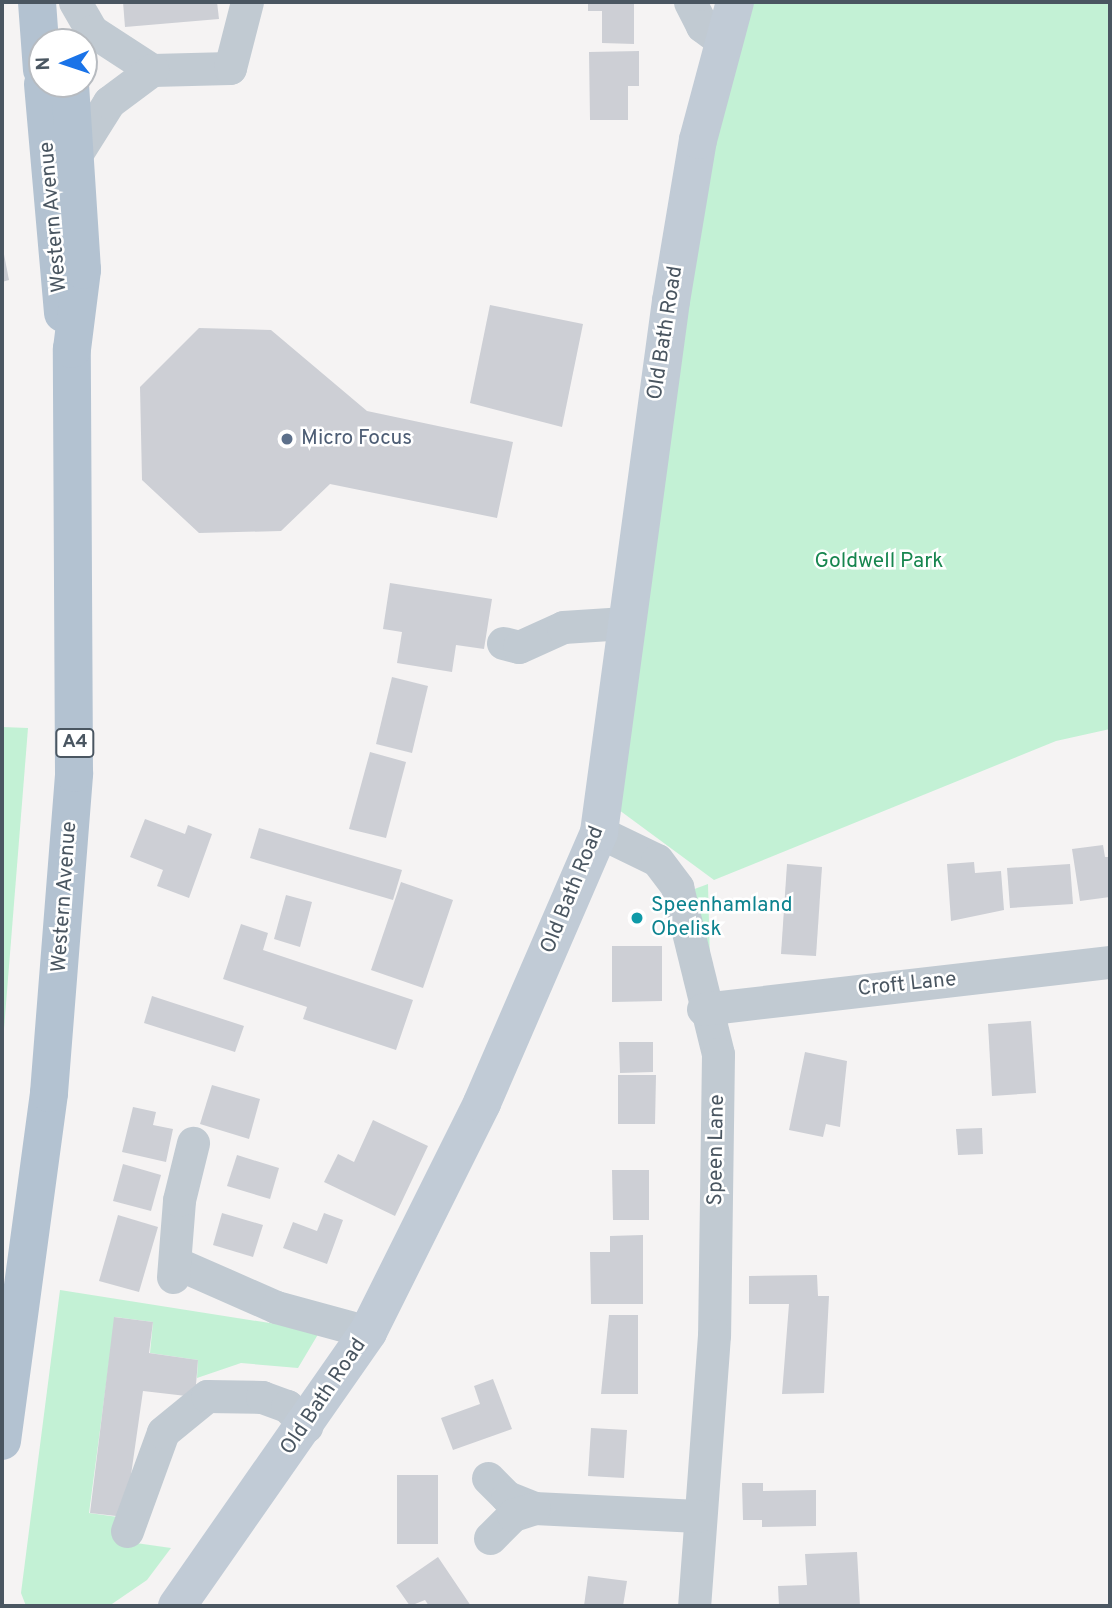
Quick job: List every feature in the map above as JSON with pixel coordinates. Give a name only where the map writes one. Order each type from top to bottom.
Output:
[{"type":"main road","points":[[37,2],[39,28]]},
{"type":"main road","points":[[63,2],[65,28]]},
{"type":"main road","name":"Western Avenue","points":[[44,98],[54,257],[72,349]]},
{"type":"main road","name":"Western Avenue","points":[[2,1441],[49,1093],[66,899],[76,685],[72,349],[82,270],[77,153],[71,98]]},
{"type":"street","points":[[75,2],[92,31],[152,71]]},
{"type":"street","points":[[77,153],[108,102],[152,71],[230,68],[247,2]]},
{"type":"street","points":[[690,2],[702,26],[723,41]]},
{"type":"street","name":"Old Bath Road","points":[[177,1606],[306,1426],[368,1332],[482,1103],[599,832],[625,623],[671,301],[698,140],[735,2]]},
{"type":"street","points":[[503,643],[519,647],[564,627],[625,623]]},
{"type":"street","name":"Speen Lane","points":[[599,832],[657,860],[677,887],[703,1009],[718,1054],[714,1335],[698,1516],[694,1606]]},
{"type":"street","name":"Croft Lane","points":[[703,1009],[1110,962]]},
{"type":"street","points":[[193,1143],[179,1200],[175,1270],[276,1307],[368,1332]]},
{"type":"street","points":[[127,1531],[163,1432],[207,1396],[262,1397],[287,1406],[306,1426]]},
{"type":"street","points":[[488,1478],[507,1497],[534,1508],[698,1516]]},
{"type":"street","points":[[490,1538],[513,1516],[534,1508]]},
{"type":"green space","name":"Goldwell Park","points":[[752,2],[1110,2],[1110,729],[1056,741],[714,880],[615,807],[713,142]]},
{"type":"green space","points":[[2,727],[28,728],[2,1054]]},
{"type":"green space","points":[[708,884],[711,1002],[681,894]]},
{"type":"green space","points":[[60,1290],[320,1331],[298,1368],[241,1363],[197,1378],[198,1360],[150,1353],[153,1322],[115,1317],[89,1513],[125,1518],[122,1541],[171,1548],[147,1580],[109,1606],[26,1606],[21,1593]]},
{"type":"building","points":[[123,2],[217,2],[219,19],[125,27]]},
{"type":"building","points":[[588,2],[634,2],[634,44],[602,43],[602,11],[588,11]]},
{"type":"building","points":[[639,51],[639,86],[628,86],[628,120],[590,120],[589,52]]},
{"type":"building","points":[[2,244],[9,280],[2,282]]},
{"type":"building","points":[[490,305],[583,324],[562,427],[470,403]]},
{"type":"building","points":[[199,328],[271,330],[367,411],[513,442],[497,518],[330,484],[281,531],[199,533],[142,480],[140,387]]},
{"type":"building","points":[[390,583],[492,599],[484,649],[456,645],[452,672],[397,663],[402,632],[383,629]]},
{"type":"building","points":[[392,677],[428,686],[412,753],[376,744]]},
{"type":"building","points":[[370,752],[406,762],[386,838],[349,829]]},
{"type":"building","points":[[145,819],[185,834],[188,825],[212,834],[189,898],[157,886],[163,870],[130,857]]},
{"type":"building","points":[[259,828],[402,870],[393,900],[250,858]]},
{"type":"building","points":[[1103,845],[1105,857],[1110,857],[1110,897],[1080,901],[1072,849]]},
{"type":"building","points":[[974,862],[975,873],[1001,871],[1004,910],[951,921],[947,864]]},
{"type":"building","points":[[787,864],[822,867],[816,956],[781,954]]},
{"type":"building","points":[[1070,864],[1073,904],[1010,908],[1007,868]]},
{"type":"building","points":[[401,882],[453,900],[423,988],[371,970]]},
{"type":"building","points":[[286,895],[312,902],[300,947],[274,939]]},
{"type":"building","points":[[241,924],[268,933],[263,950],[413,1000],[396,1050],[303,1019],[307,1007],[223,979]]},
{"type":"building","points":[[612,946],[662,946],[662,1001],[612,1002]]},
{"type":"building","points":[[152,996],[244,1026],[235,1052],[144,1023]]},
{"type":"building","points":[[1031,1021],[1036,1093],[992,1096],[988,1024]]},
{"type":"building","points":[[619,1042],[653,1042],[653,1072],[620,1073]]},
{"type":"building","points":[[805,1052],[847,1061],[840,1127],[826,1124],[823,1137],[789,1130]]},
{"type":"building","points":[[618,1075],[656,1075],[655,1124],[618,1124]]},
{"type":"building","points":[[212,1085],[260,1099],[249,1139],[200,1124]]},
{"type":"building","points":[[133,1107],[156,1112],[153,1125],[173,1129],[166,1162],[122,1152]]},
{"type":"building","points":[[373,1120],[428,1146],[395,1216],[324,1182],[338,1154],[354,1162]]},
{"type":"building","points":[[982,1128],[983,1154],[958,1155],[956,1129]]},
{"type":"building","points":[[237,1155],[279,1168],[270,1199],[227,1186]]},
{"type":"building","points":[[123,1164],[161,1175],[151,1211],[113,1201]]},
{"type":"building","points":[[612,1170],[649,1170],[649,1220],[613,1220]]},
{"type":"building","points":[[222,1213],[263,1225],[253,1257],[213,1245]]},
{"type":"building","points":[[324,1213],[343,1220],[327,1264],[283,1248],[293,1222],[317,1231]]},
{"type":"building","points":[[118,1215],[158,1227],[139,1292],[99,1281]]},
{"type":"building","points":[[643,1235],[643,1304],[591,1304],[590,1252],[610,1252],[610,1236]]},
{"type":"building","points":[[817,1275],[818,1296],[829,1296],[824,1393],[782,1394],[789,1304],[749,1304],[749,1276]]},
{"type":"building","points":[[609,1315],[638,1315],[638,1394],[601,1394]]},
{"type":"building","points":[[114,1317],[153,1322],[149,1353],[198,1360],[195,1397],[143,1391],[125,1517],[90,1513]]},
{"type":"building","points":[[493,1379],[512,1429],[453,1450],[441,1418],[480,1404],[474,1386]]},
{"type":"building","points":[[591,1428],[627,1430],[624,1478],[588,1476]]},
{"type":"building","points":[[397,1475],[438,1475],[438,1544],[397,1544]]},
{"type":"building","points":[[742,1483],[763,1483],[763,1491],[816,1490],[816,1526],[762,1527],[762,1520],[743,1520]]},
{"type":"building","points":[[857,1552],[860,1606],[779,1606],[778,1586],[807,1585],[805,1554]]},
{"type":"building","points":[[438,1557],[471,1606],[429,1606],[425,1600],[410,1606],[396,1586]]},
{"type":"building","points":[[588,1576],[627,1581],[623,1606],[584,1606]]},
{"type":"place","name":"Micro Focus","points":[[287,439]]},
{"type":"place","name":"Speenhamland Obelisk","points":[[637,918]]}]
